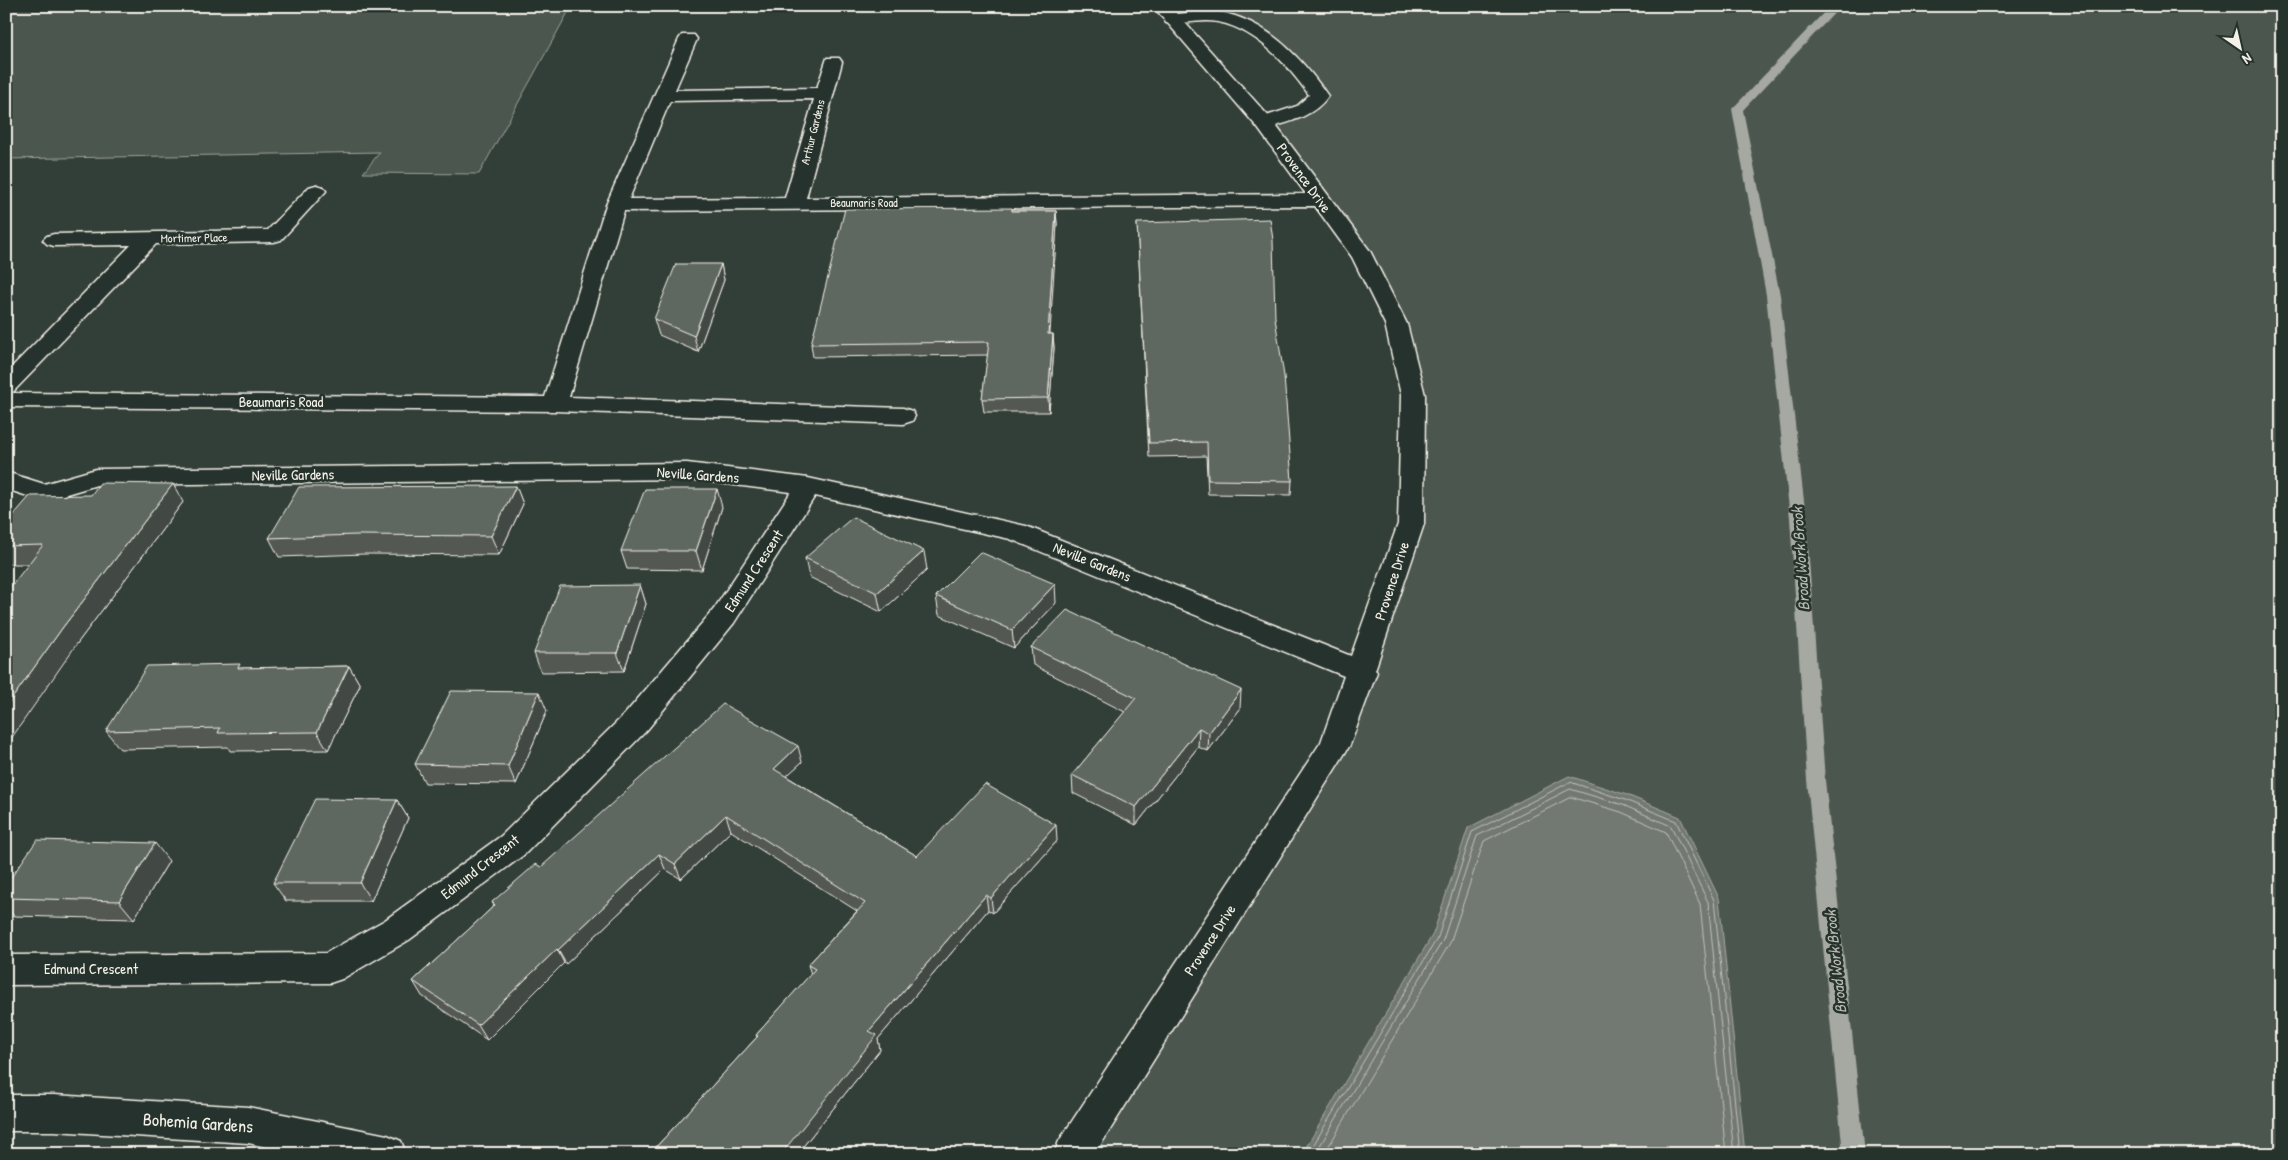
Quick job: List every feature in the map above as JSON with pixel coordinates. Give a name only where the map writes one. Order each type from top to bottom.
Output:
[{"type":"street","name":"Provence Drive","points":[[1073,1154],[1335,745],[1362,672],[1411,524],[1413,395],[1396,324],[1362,256],[1264,123],[1166,13]]},
{"type":"street","points":[[1166,13],[1217,17],[1244,24],[1279,49],[1310,83],[1319,96],[1304,110],[1264,123]]},
{"type":"street","points":[[555,404],[616,205],[688,39]]},
{"type":"street","name":"Arthur Gardens","points":[[794,203],[833,62]]},
{"type":"street","points":[[663,96],[823,93]]},
{"type":"street","name":"Mortimer Place","points":[[54,240],[274,236],[316,191]]},
{"type":"street","name":"Beaumaris Road","points":[[616,205],[1320,200]]},
{"type":"street","points":[[6,387],[150,238]]},
{"type":"street","name":"Beaumaris Road","points":[[6,400],[555,404],[903,416]]},
{"type":"street","name":"Neville Gardens","points":[[43,493],[96,477],[687,471],[808,486],[1017,532],[1362,672]]},
{"type":"street","points":[[6,480],[43,493],[25,515]]},
{"type":"street","name":"Edmund Crescent","points":[[6,970],[330,968],[397,930],[512,845],[636,722],[724,616],[808,486]]},
{"type":"street","name":"Bohemia Gardens","points":[[6,1113],[54,1113],[248,1125],[387,1154]]},
{"type":"shaded area","points":[[6,6],[571,7],[479,174],[363,173],[380,152],[6,159]]},
{"type":"shaded area","points":[[617,6],[1161,6],[1162,7]]},
{"type":"shaded area","points":[[1161,6],[2282,6],[2282,1154],[1073,1154],[1335,745],[1411,524],[1396,324],[1264,123],[1319,96],[1279,49],[1217,17],[1172,19]]},
{"type":"water","points":[[1569,776],[1627,795],[1680,817],[1719,898],[1745,1154],[1302,1154],[1433,934],[1468,828]]},
{"type":"building","points":[[1012,208],[1012,211],[1056,211],[1048,334],[1053,334],[1048,398],[982,399],[989,342],[811,344],[845,209]]},
{"type":"building","points":[[1270,219],[1273,240],[1275,318],[1284,376],[1292,481],[1208,480],[1207,442],[1149,443],[1137,223]]},
{"type":"building","points":[[676,264],[721,264],[694,336],[654,319]]},
{"type":"building","points":[[100,483],[173,484],[63,627],[6,707],[6,593],[43,545],[6,546],[6,524],[30,496],[91,495]]},
{"type":"building","points":[[516,486],[491,536],[356,535],[269,538],[299,487]]},
{"type":"building","points":[[645,489],[717,489],[696,551],[621,551]]},
{"type":"building","points":[[853,517],[924,551],[877,593],[805,558]]},
{"type":"building","points":[[980,552],[1055,584],[1012,630],[936,596]]},
{"type":"building","points":[[640,585],[617,653],[534,653],[560,586]]},
{"type":"building","points":[[1067,610],[1241,690],[1209,733],[1199,728],[1136,807],[1072,775],[1136,698],[1031,647]]},
{"type":"building","points":[[240,664],[238,668],[349,666],[317,732],[218,733],[220,728],[106,731],[147,666]]},
{"type":"building","points":[[451,691],[539,692],[508,766],[415,764]]},
{"type":"building","points":[[723,704],[798,746],[774,769],[917,856],[985,784],[1056,825],[991,898],[986,895],[869,1031],[877,1035],[781,1154],[665,1154],[656,1147],[758,1036],[756,1035],[815,969],[808,965],[865,903],[726,815],[675,864],[659,854],[478,1025],[413,981],[495,905],[492,902],[536,864],[541,867]]},
{"type":"building","points":[[315,799],[397,800],[360,883],[273,883]]},
{"type":"building","points":[[37,840],[155,843],[119,901],[6,898],[6,885]]},
{"type":"waterway","name":"Broad Work Brook","points":[[1836,6],[1737,109],[1773,295],[1798,518],[1816,780],[1854,1154]]}]
